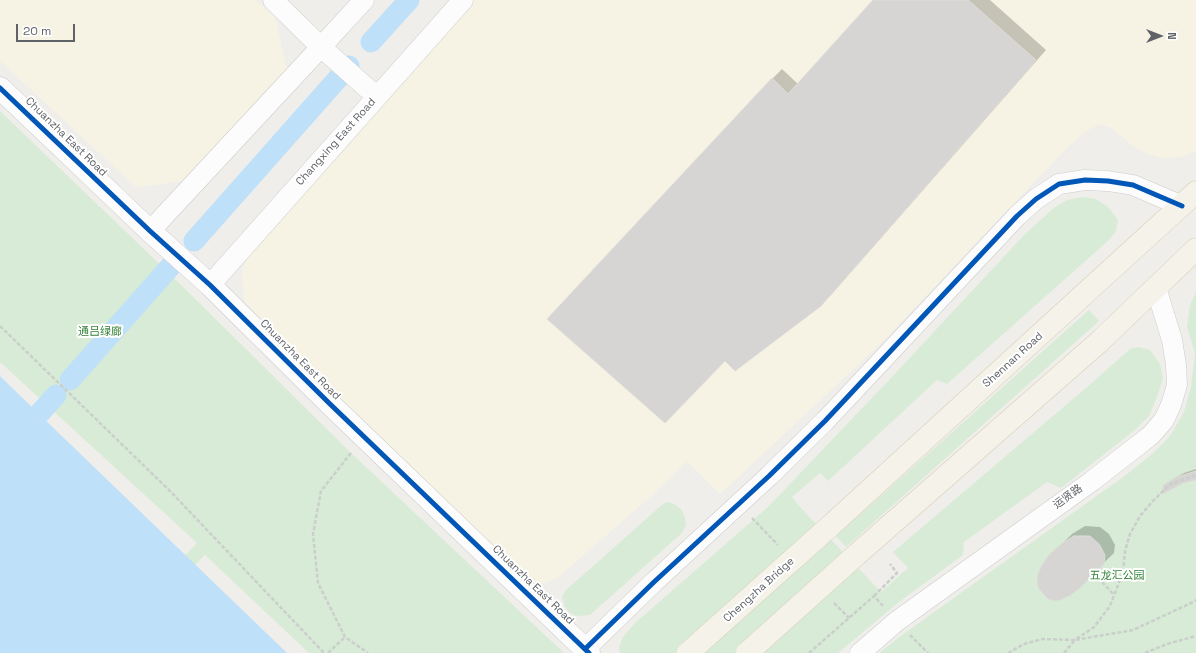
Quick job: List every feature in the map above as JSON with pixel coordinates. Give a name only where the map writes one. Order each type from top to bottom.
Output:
[{"type":"main road","name":"Shennan Road","points":[[829,527],[1189,199]]},
{"type":"main road","points":[[747,653],[1099,342],[1196,249]]},
{"type":"main road","name":"Chengzha Bridge","points":[[688,653],[829,527]]},
{"type":"street","points":[[273,0],[321,47],[377,97]]},
{"type":"street","points":[[150,231],[364,0]]},
{"type":"street","name":"Changxing East Road","points":[[210,284],[463,0]]},
{"type":"street","name":"Chuanzha East Road","points":[[0,88],[150,231],[210,284],[330,404],[587,651]]},
{"type":"street","points":[[587,651],[654,582],[786,460],[825,421],[1017,216],[1036,199],[1059,184],[1085,180],[1108,181],[1133,185],[1189,199]]},
{"type":"street","name":"运贤路","points":[[860,653],[897,621],[1132,451],[1151,435],[1164,420],[1171,405],[1177,385],[1176,365],[1172,340],[1156,288]]},
{"type":"path","points":[[0,326],[170,491],[324,653]]},
{"type":"path","points":[[351,453],[321,491],[313,534],[318,583],[345,637],[368,653]]},
{"type":"path","points":[[1064,653],[1075,640],[1094,627],[1110,606],[1123,572],[1125,551],[1130,534],[1140,516],[1169,485],[1196,475]]},
{"type":"path","points":[[874,596],[897,573],[890,564]]},
{"type":"path","points":[[1094,573],[1114,595]]},
{"type":"path","points":[[1008,653],[1024,644],[1043,639],[1075,640],[1133,630],[1196,600]]},
{"type":"path","points":[[1145,653],[1167,644],[1196,636]]},
{"type":"path","points":[[328,653],[345,637]]},
{"type":"shaded area","points":[[0,0],[256,0],[275,17],[287,69],[185,181],[136,187],[0,61]]},
{"type":"shaded area","points":[[473,0],[1196,0],[1196,151],[1180,157],[1162,158],[1148,154],[1133,146],[1112,128],[1100,124],[1086,131],[1056,159],[881,343],[720,494],[687,461],[658,490],[556,579],[540,584],[524,577],[265,325],[244,300],[242,270],[249,254],[264,234]]},
{"type":"green space","name":"通吕绿廊","points":[[0,111],[175,279],[351,453],[564,653],[309,653],[205,555],[178,582],[177,564],[197,543],[0,362]]},
{"type":"green space","points":[[1083,197],[1096,199],[1108,207],[1118,220],[1116,231],[1110,239],[947,384],[937,380],[828,481],[820,473],[792,497],[881,592],[908,568],[893,552],[1130,349],[1139,347],[1150,350],[1160,364],[1163,378],[1149,416],[1135,430],[1061,488],[1047,482],[964,542],[963,555],[899,602],[838,653],[620,653],[619,647],[623,637],[635,623],[768,507],[1026,233],[1055,207],[1067,200]]},
{"type":"green space","name":"五龙汇公园","points":[[1196,292],[1196,653],[879,653],[1126,475],[1152,454],[1170,436],[1184,412],[1191,387],[1195,353],[1187,327],[1190,305]]},
{"type":"green space","points":[[1089,310],[1099,321],[846,547],[836,536]]},
{"type":"green space","points":[[668,502],[681,509],[685,517],[686,525],[682,533],[590,615],[576,616],[569,612],[565,607],[562,597],[565,591],[663,504]]},
{"type":"water","points":[[0,376],[39,414],[287,653],[0,653]]},
{"type":"building","points":[[873,0],[968,0],[1036,60],[821,306],[735,371],[725,361],[665,423],[547,319],[772,78],[788,94]]},
{"type":"building","points":[[1196,471],[1196,480],[1183,483],[1163,494],[1163,485],[1180,476]]},
{"type":"building","points":[[1074,536],[1090,536],[1099,544],[1105,555],[1104,564],[1071,595],[1055,601],[1048,599],[1039,589],[1037,582],[1038,574],[1048,556],[1061,544]]},
{"type":"waterway","points":[[371,42],[409,0]]},
{"type":"waterway","points":[[194,241],[349,66]]},
{"type":"waterway","points":[[70,380],[170,267]]},
{"type":"waterway","points":[[39,414],[56,395]]},
{"type":"cycle path","points":[[0,88],[150,231],[210,285],[330,404],[589,653]]},
{"type":"cycle path","points":[[585,649],[654,582],[769,476],[825,421],[1017,216],[1036,199],[1059,184],[1085,180],[1108,181],[1133,185],[1182,206]]}]
